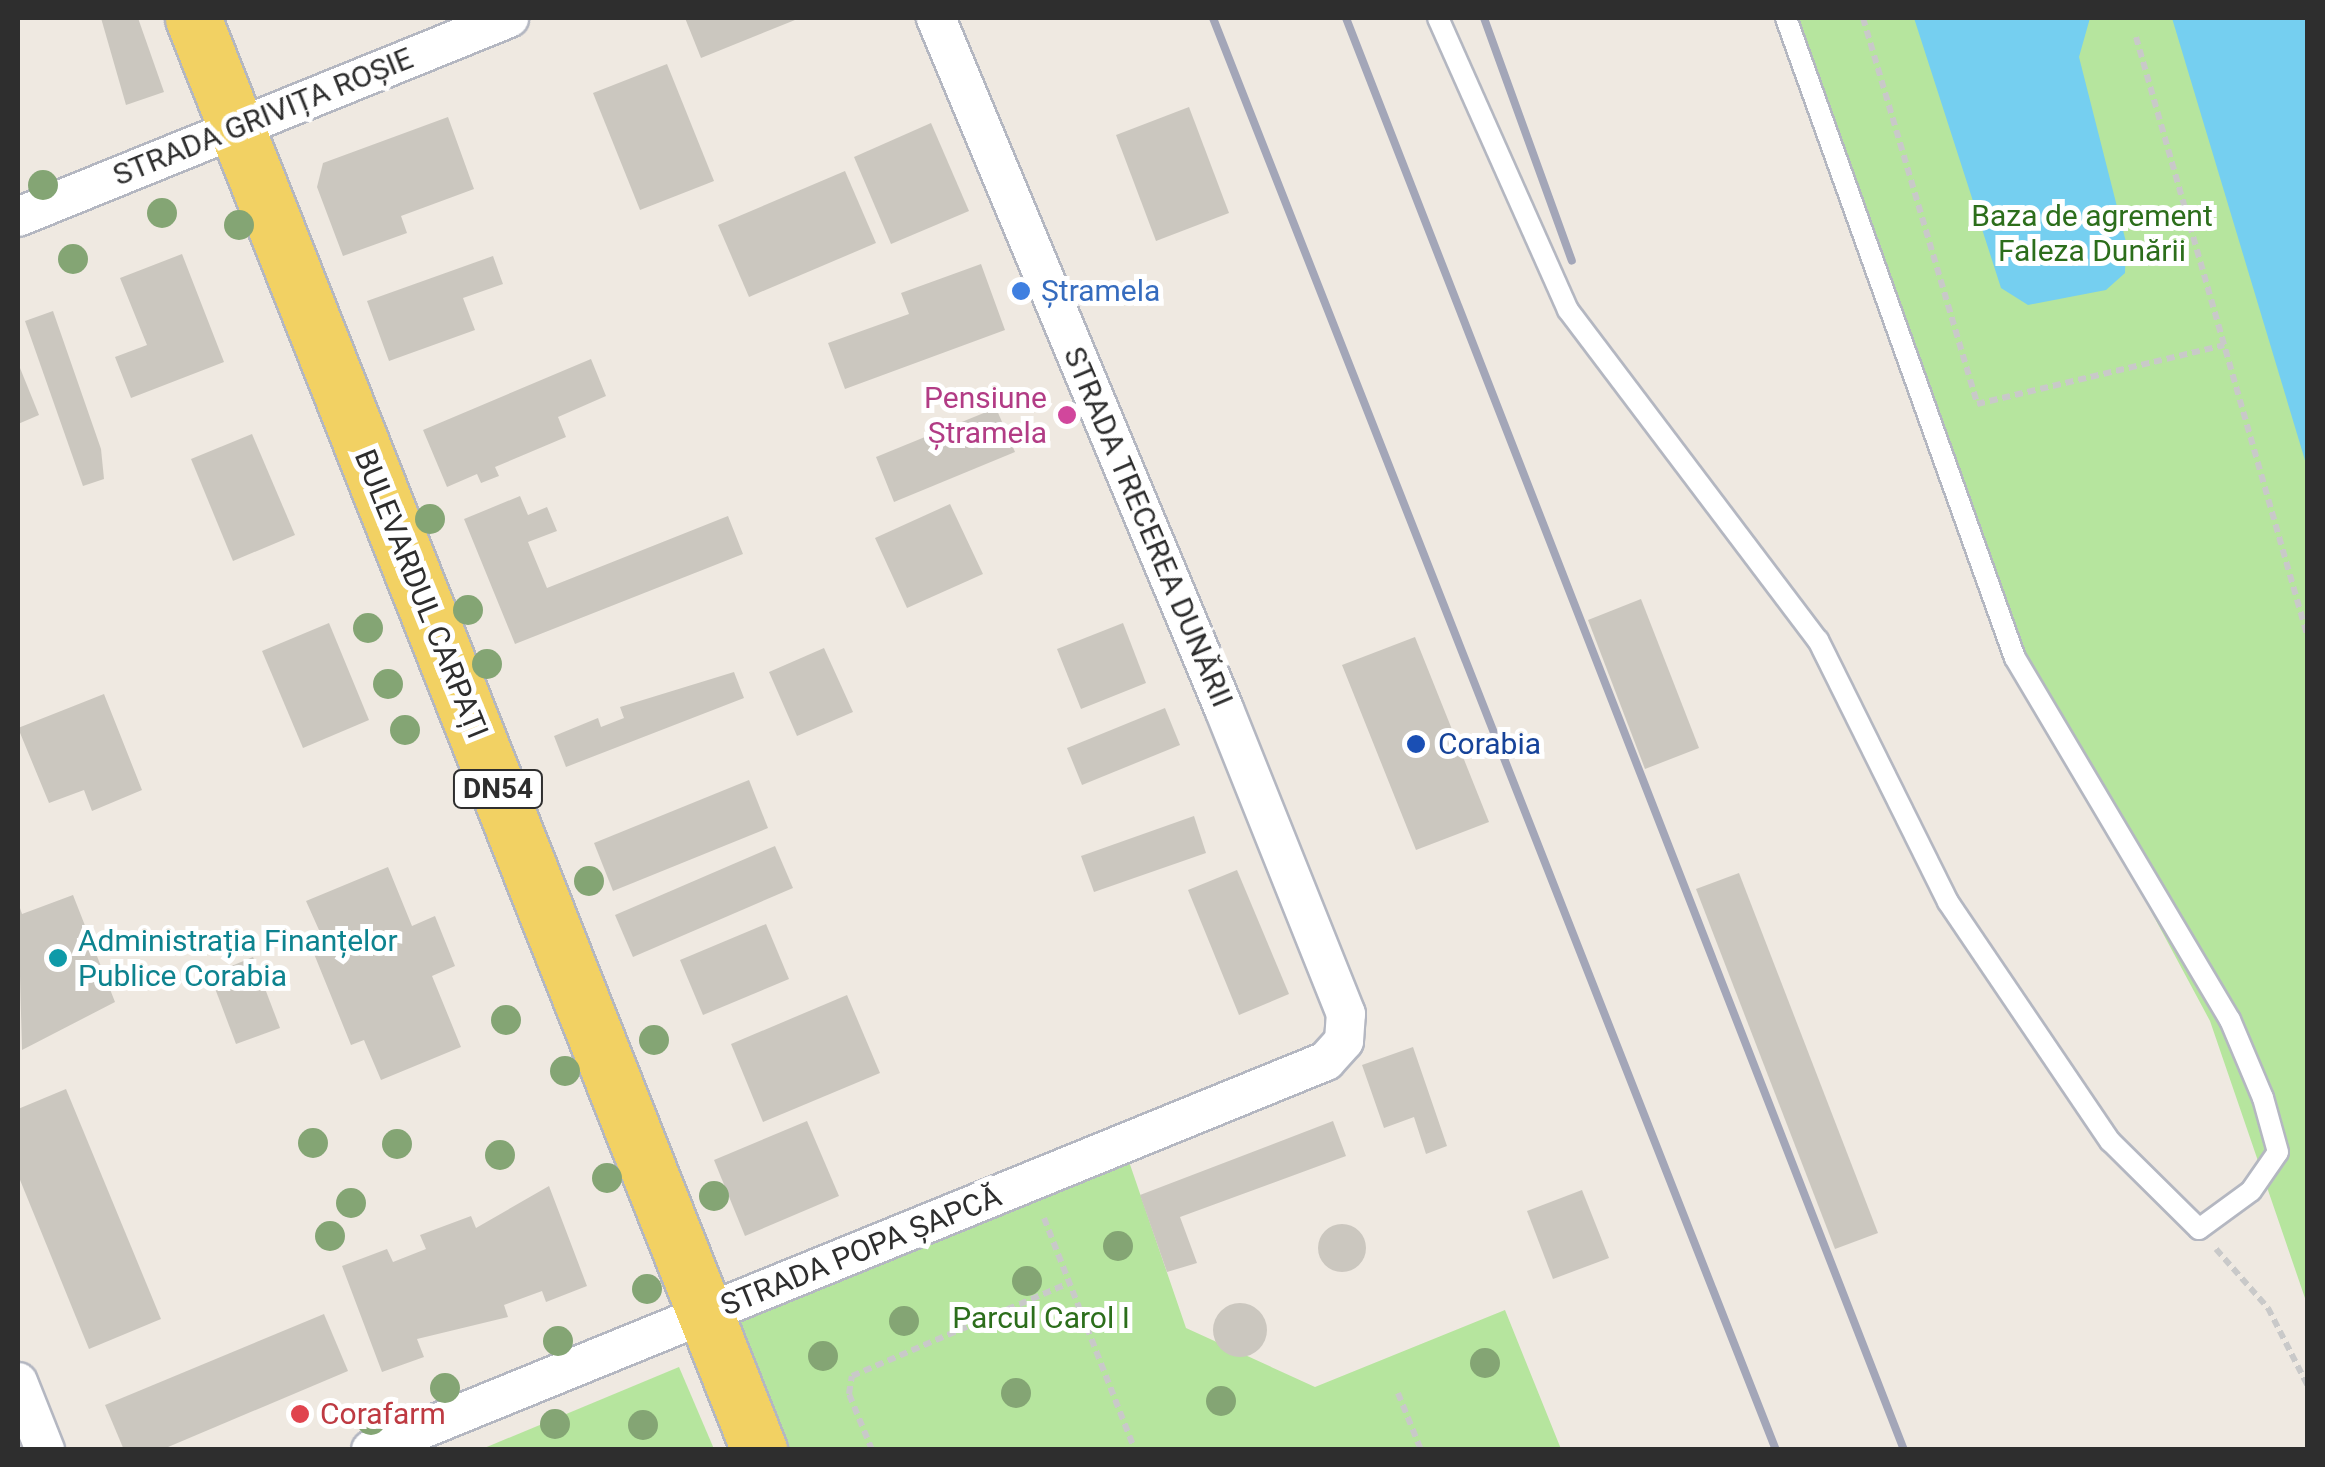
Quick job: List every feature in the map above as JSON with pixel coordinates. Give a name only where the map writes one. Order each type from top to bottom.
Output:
[{"type":"main road","name":"BULEVARDUL CARPAȚI","points":[[193,18],[759,1450]]},
{"type":"street","name":"STRADA GRIVIȚA ROȘIE","points":[[18,217],[508,18]]},
{"type":"street","name":"STRADA TRECEREA DUNĂRII","points":[[936,18],[1224,709],[1346,1014],[1344,1041]]},
{"type":"street","name":"STRADA POPA ȘAPCĂ","points":[[371,1450],[1326,1060],[1344,1041]]},
{"type":"street","points":[[18,1382],[45,1450]]},
{"type":"lane","points":[[1438,18],[1568,310],[1818,640],[1948,902],[2110,1141],[2199,1229],[2251,1191],[2278,1152],[2263,1098],[2230,1020],[2015,658],[1786,18]]},
{"type":"path","points":[[1863,18],[1978,404],[2224,345]]},
{"type":"path","points":[[2136,37],[2308,638]]},
{"type":"path","points":[[1029,1182],[1135,1450]]},
{"type":"path","points":[[2199,1229],[2268,1308],[2308,1386]]},
{"type":"path","points":[[872,1450],[849,1394],[852,1376],[1069,1283]]},
{"type":"path","points":[[1398,1393],[1422,1450]]},
{"type":"green space","name":"Baza de agrement Faleza Dunării","points":[[1786,18],[2307,18],[2307,1304],[2210,1021],[2015,658]]},
{"type":"green space","name":"Parcul Carol I","points":[[1123,1144],[1186,1328],[1315,1387],[1505,1310],[1561,1449],[759,1449],[705,1315]]},
{"type":"green space","points":[[679,1367],[714,1449],[482,1449]]},
{"type":"water","points":[[1914,18],[2090,18],[2079,57],[2126,242],[2125,273],[2106,290],[2028,305],[2001,288]]},
{"type":"water","points":[[2172,18],[2307,18],[2307,467]]},
{"type":"building","points":[[101,18],[138,18],[164,92],[126,105]]},
{"type":"building","points":[[685,18],[800,18],[701,58]]},
{"type":"building","points":[[667,64],[714,181],[640,210],[593,93]]},
{"type":"building","points":[[1189,107],[1229,213],[1156,241],[1116,135]]},
{"type":"building","points":[[448,117],[474,189],[401,216],[407,233],[343,256],[317,187],[323,163]]},
{"type":"building","points":[[931,123],[969,211],[891,244],[854,157]]},
{"type":"building","points":[[845,171],[876,243],[749,297],[718,225]]},
{"type":"building","points":[[182,254],[224,362],[131,398],[115,357],[147,345],[120,278]]},
{"type":"building","points":[[493,256],[503,284],[463,298],[475,330],[389,361],[367,301]]},
{"type":"building","points":[[981,264],[1005,330],[845,389],[828,343],[909,314],[901,293]]},
{"type":"building","points":[[53,311],[101,449],[104,479],[83,486],[25,321]]},
{"type":"building","points":[[591,359],[606,396],[558,417],[566,437],[495,467],[499,476],[481,483],[477,474],[447,487],[423,430]]},
{"type":"building","points":[[18,363],[39,415],[18,424]]},
{"type":"building","points":[[996,408],[1015,452],[894,502],[876,457]]},
{"type":"building","points":[[252,434],[295,535],[233,561],[191,459]]},
{"type":"building","points":[[520,496],[528,515],[547,507],[557,531],[528,542],[547,588],[728,516],[743,554],[515,644],[464,519]]},
{"type":"building","points":[[950,504],[983,574],[907,608],[875,538]]},
{"type":"building","points":[[1641,599],[1699,748],[1645,769],[1588,620]]},
{"type":"building","points":[[329,623],[369,720],[303,748],[262,651]]},
{"type":"building","points":[[1123,623],[1146,683],[1081,709],[1057,649]]},
{"type":"building","name":"Corabia","points":[[1415,637],[1489,822],[1416,850],[1342,665]]},
{"type":"building","points":[[824,648],[853,712],[797,736],[769,672]]},
{"type":"building","points":[[734,672],[744,698],[566,767],[554,736],[598,718],[601,727],[624,718],[620,707]]},
{"type":"building","points":[[104,694],[142,790],[92,811],[84,790],[49,803],[18,728]]},
{"type":"building","points":[[1165,708],[1180,745],[1082,785],[1067,748]]},
{"type":"building","points":[[749,780],[768,828],[613,891],[594,843]]},
{"type":"building","points":[[1194,816],[1206,853],[1094,892],[1081,856]]},
{"type":"building","points":[[775,846],[793,888],[633,957],[615,915]]},
{"type":"building","points":[[388,867],[412,926],[435,916],[455,966],[432,976],[461,1047],[381,1080],[364,1040],[351,1045],[310,944],[323,939],[306,901]]},
{"type":"building","points":[[1237,870],[1289,994],[1239,1015],[1188,890]]},
{"type":"building","points":[[1739,873],[1878,1233],[1835,1249],[1696,889]]},
{"type":"building","name":"Administrația Finanțelor Publice Corabia","points":[[73,895],[115,1002],[22,1050],[18,902],[22,914]]},
{"type":"building","points":[[766,924],[789,979],[703,1015],[680,960]]},
{"type":"building","points":[[253,957],[280,1028],[236,1044],[210,975]]},
{"type":"building","points":[[847,995],[880,1073],[763,1122],[731,1044]]},
{"type":"building","points":[[1413,1047],[1447,1146],[1426,1154],[1414,1117],[1384,1128],[1362,1065]]},
{"type":"building","points":[[66,1089],[161,1319],[89,1349],[18,1175],[18,1109]]},
{"type":"building","points":[[807,1121],[839,1196],[745,1236],[714,1160]]},
{"type":"building","points":[[1333,1121],[1346,1156],[1180,1217],[1197,1263],[1167,1272],[1140,1195]]},
{"type":"building","points":[[549,1186],[587,1286],[546,1302],[542,1291],[504,1305],[508,1317],[417,1339],[424,1357],[382,1372],[342,1266],[387,1249],[393,1262],[426,1249],[420,1235],[471,1216],[476,1228]]},
{"type":"building","points":[[1582,1190],[1609,1258],[1553,1279],[1527,1211]]},
{"type":"building","points":[[1342,1224],[1359,1231],[1366,1248],[1359,1265],[1342,1272],[1325,1265],[1318,1248],[1325,1231]]},
{"type":"building","points":[[1240,1303],[1259,1311],[1267,1330],[1259,1349],[1240,1357],[1221,1349],[1213,1330],[1221,1311]]},
{"type":"building","points":[[324,1314],[348,1371],[161,1450],[124,1450],[105,1405]]},
{"type":"railway","points":[[1213,18],[1776,1450]]},
{"type":"railway","points":[[1346,18],[1904,1450]]},
{"type":"railway","points":[[1484,18],[1572,261]]},
{"type":"place","name":"Ștramela","points":[[1021,291]]},
{"type":"place","name":"Pensiune Ștramela","points":[[1067,415]]},
{"type":"place","name":"Corabia","points":[[1416,744]]},
{"type":"place","name":"Administrația Finanțelor Publice Corabia","points":[[58,958]]},
{"type":"place","name":"Corafarm","points":[[300,1414]]}]
